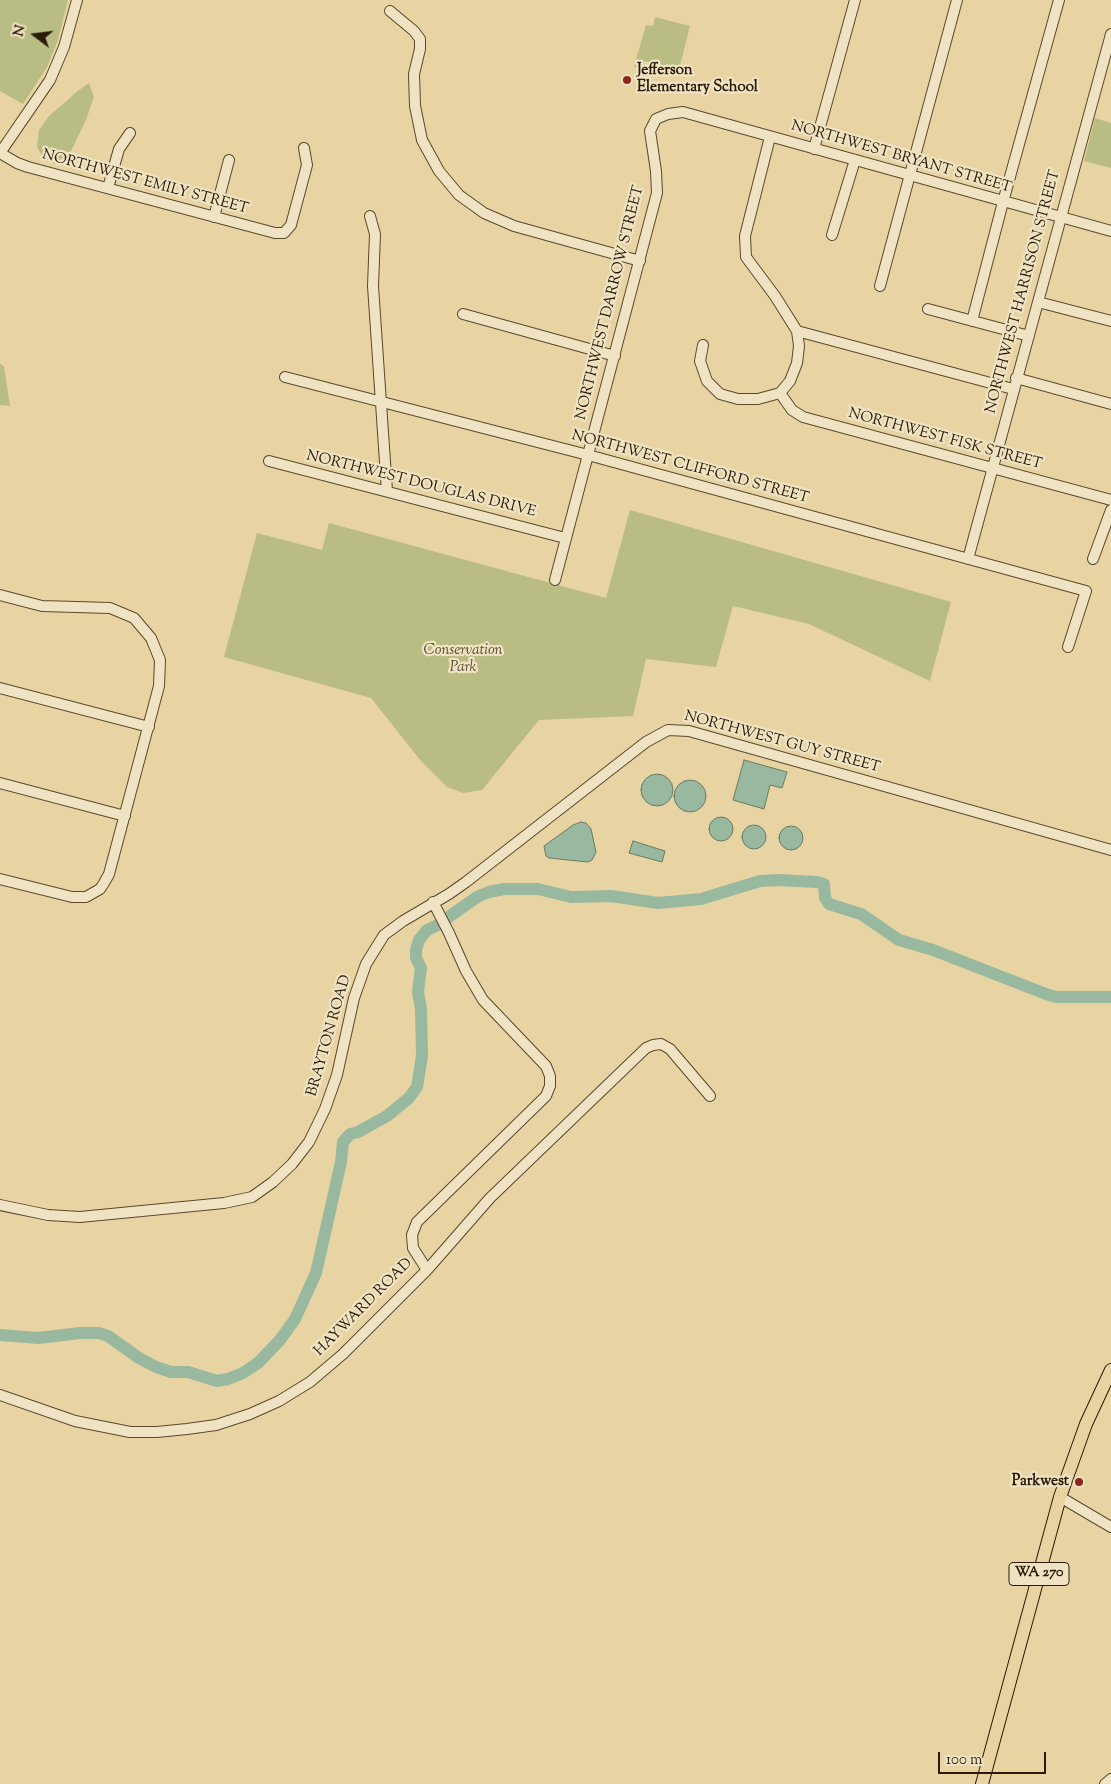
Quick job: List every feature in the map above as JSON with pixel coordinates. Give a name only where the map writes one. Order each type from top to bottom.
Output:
[{"type":"main road","name":"WA 270","points":[[982,1784],[1060,1497],[1086,1424],[1111,1370]]},
{"type":"street","points":[[0,153],[50,80],[64,47],[76,0]]},
{"type":"street","points":[[814,150],[855,0]]},
{"type":"street","points":[[880,286],[957,0]]},
{"type":"street","points":[[972,321],[1059,0]]},
{"type":"street","points":[[390,11],[414,31],[420,39],[420,50],[414,74],[414,106],[422,140],[439,171],[459,194],[484,213],[514,226],[640,261]]},
{"type":"street","name":"NORTHWEST HARRISON STREET","points":[[968,559],[1111,34]]},
{"type":"street","name":"NORTHWEST BRYANT STREET","points":[[683,112],[814,150],[1111,231]]},
{"type":"street","name":"NORTHWEST DARROW STREET","points":[[555,580],[657,193],[656,170],[650,131],[656,119],[668,114],[683,112]]},
{"type":"street","points":[[108,188],[119,148],[130,133]]},
{"type":"street","points":[[703,345],[700,361],[707,381],[720,394],[738,399],[758,399],[780,393],[790,381],[797,363],[799,346],[796,331],[775,296],[746,257],[745,236],[770,137]]},
{"type":"street","name":"NORTHWEST EMILY STREET","points":[[0,153],[17,164],[275,233],[284,233],[291,225],[307,165],[304,148]]},
{"type":"street","points":[[214,217],[229,160]]},
{"type":"street","points":[[832,235],[855,160]]},
{"type":"street","points":[[370,216],[375,234],[373,286],[387,491]]},
{"type":"street","points":[[1038,302],[1111,321]]},
{"type":"street","points":[[928,309],[1028,336]]},
{"type":"street","points":[[463,314],[615,356]]},
{"type":"street","points":[[796,331],[1013,390]]},
{"type":"street","name":"NORTHWEST CLIFFORD STREET","points":[[286,377],[588,455],[1086,591],[1068,647]]},
{"type":"street","points":[[1016,378],[1111,404]]},
{"type":"street","name":"NORTHWEST FISK STREET","points":[[780,393],[792,410],[803,417],[1111,500]]},
{"type":"street","name":"NORTHWEST DOUGLAS DRIVE","points":[[269,461],[565,538]]},
{"type":"street","points":[[1093,559],[1111,510]]},
{"type":"street","points":[[0,594],[42,606],[110,608],[134,618],[151,638],[160,660],[159,686],[149,727],[109,874],[100,889],[86,897],[72,897],[1,882]]},
{"type":"street","points":[[0,688],[149,727]]},
{"type":"street","name":"NORTHWEST GUY STREET","points":[[435,907],[646,742],[668,730],[689,731],[1111,850]]},
{"type":"street","points":[[0,783],[125,816]]},
{"type":"street","name":"HAYWARD ROAD","points":[[0,1395],[75,1421],[130,1432],[157,1432],[216,1425],[250,1414],[280,1401],[310,1382],[342,1354],[427,1270],[412,1248],[412,1234],[418,1222],[546,1096],[550,1086],[550,1076],[546,1066],[483,1000],[466,972],[435,907]]},
{"type":"street","name":"BRAYTON ROAD","points":[[0,1205],[48,1215],[80,1217],[224,1203],[252,1197],[273,1182],[292,1164],[309,1142],[325,1109],[336,1075],[354,998],[366,964],[384,935],[403,921],[435,907]]},
{"type":"street","points":[[427,1270],[490,1198],[646,1048],[661,1044],[670,1049],[710,1096]]},
{"type":"street","points":[[1060,1497],[1111,1527]]},
{"type":"street","points":[[1105,1784],[1111,1778]]},
{"type":"green space","points":[[0,0],[68,0],[58,40],[47,67],[23,104],[0,91]]},
{"type":"green space","points":[[655,17],[690,26],[679,70],[644,61],[642,69],[634,67],[646,25],[653,26]]},
{"type":"green space","points":[[89,83],[94,97],[86,120],[71,151],[55,164],[43,157],[37,147],[39,130],[49,116]]},
{"type":"green space","points":[[1095,118],[1111,123],[1111,168],[1084,161]]},
{"type":"green space","points":[[0,364],[4,366],[10,406],[0,405]]},
{"type":"green space","name":"Conservation Park","points":[[630,510],[951,602],[930,681],[809,624],[733,606],[716,667],[646,659],[633,716],[539,720],[482,790],[463,793],[447,787],[421,761],[371,698],[224,657],[257,533],[322,550],[329,523],[606,598]]},
{"type":"shaded area","points":[[744,760],[787,772],[782,788],[770,785],[764,809],[733,800]]},
{"type":"shaded area","points":[[657,774],[668,779],[673,790],[668,801],[657,806],[646,801],[641,790],[646,779]]},
{"type":"shaded area","points":[[690,780],[702,784],[706,796],[702,808],[690,812],[678,808],[674,796],[678,784]]},
{"type":"shaded area","points":[[721,817],[730,820],[733,829],[730,838],[721,841],[712,838],[709,829],[712,820]]},
{"type":"shaded area","points":[[581,822],[586,823],[591,829],[596,852],[592,860],[588,862],[549,858],[546,856],[544,846],[573,825]]},
{"type":"shaded area","points":[[754,825],[763,828],[766,837],[763,846],[754,849],[745,846],[742,837],[745,828]]},
{"type":"shaded area","points":[[791,826],[800,829],[803,838],[800,847],[791,850],[782,847],[779,838],[782,829]]},
{"type":"shaded area","points":[[633,841],[665,851],[662,862],[629,853]]},
{"type":"waterway","points":[[0,1335],[38,1338],[80,1333],[99,1333],[108,1336],[139,1358],[156,1367],[171,1372],[188,1372],[217,1381],[243,1373],[258,1363],[280,1340],[295,1319],[316,1273],[341,1162],[343,1142],[350,1134],[358,1132],[387,1116],[409,1098],[417,1087],[422,1056],[421,1009],[418,992],[421,968],[416,958],[419,940],[427,930],[436,926],[477,897],[489,892],[504,889],[538,889],[571,897],[611,896],[658,903],[701,899],[760,881],[817,882],[824,884],[825,898],[829,904],[861,914],[899,940],[933,950],[1056,997],[1111,997]]},
{"type":"place","name":"Jefferson Elementary School","points":[[627,80]]},
{"type":"place","name":"Parkwest","points":[[1079,1482]]}]
